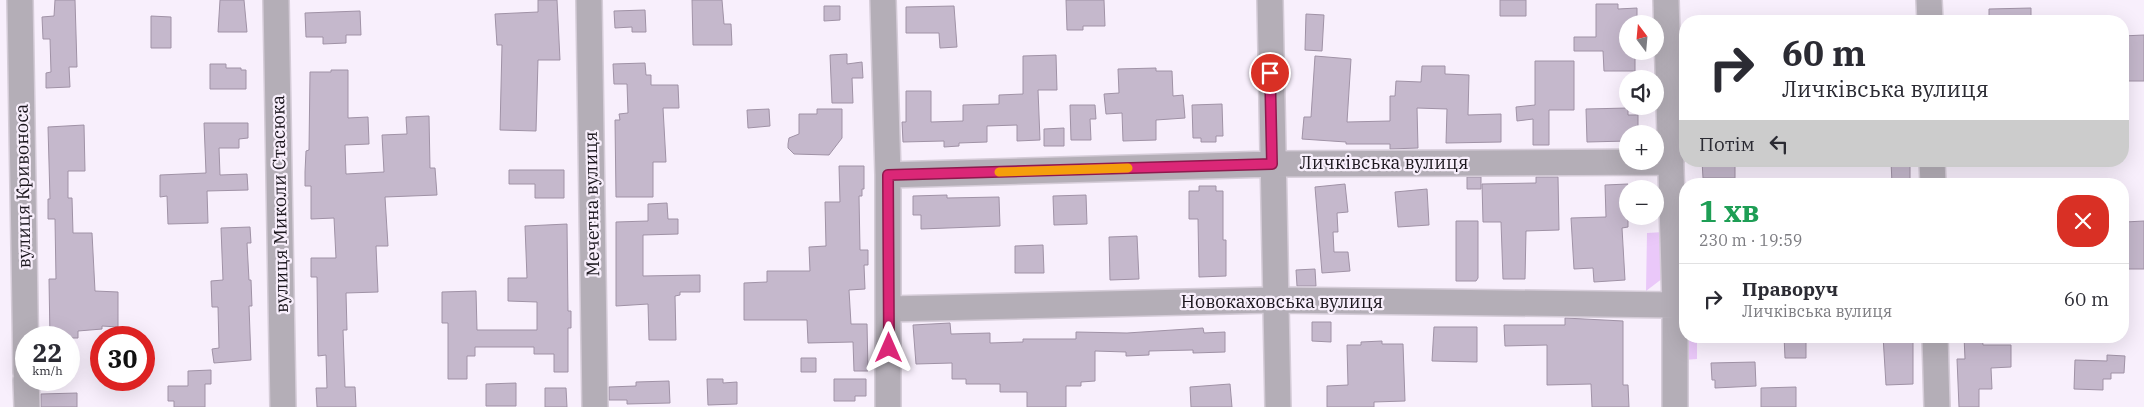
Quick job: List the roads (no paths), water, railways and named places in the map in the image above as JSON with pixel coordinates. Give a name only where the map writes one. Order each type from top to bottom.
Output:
[{"type":"street","name":"вулиця Кривоноса","points":[[20,0],[25,326]]},
{"type":"street","name":"вулиця Миколи Стасюка","points":[[276,0],[283,407]]},
{"type":"street","name":"Мечетна вулиця","points":[[589,0],[595,407]]},
{"type":"street","points":[[883,0],[888,175],[888,407]]},
{"type":"street","points":[[1270,0],[1278,407]]},
{"type":"street","points":[[1666,0],[1675,305],[1676,407]]},
{"type":"street","points":[[1929,0],[1930,15]]},
{"type":"street","name":"Личківська вулиця","points":[[888,175],[1272,164],[1670,162]]},
{"type":"street","name":"Новокаховська вулиця","points":[[889,309],[1276,300],[1675,305]]},
{"type":"street","points":[[1935,343],[1937,407]]},
{"type":"street","points":[[26,391],[27,407]]}]
